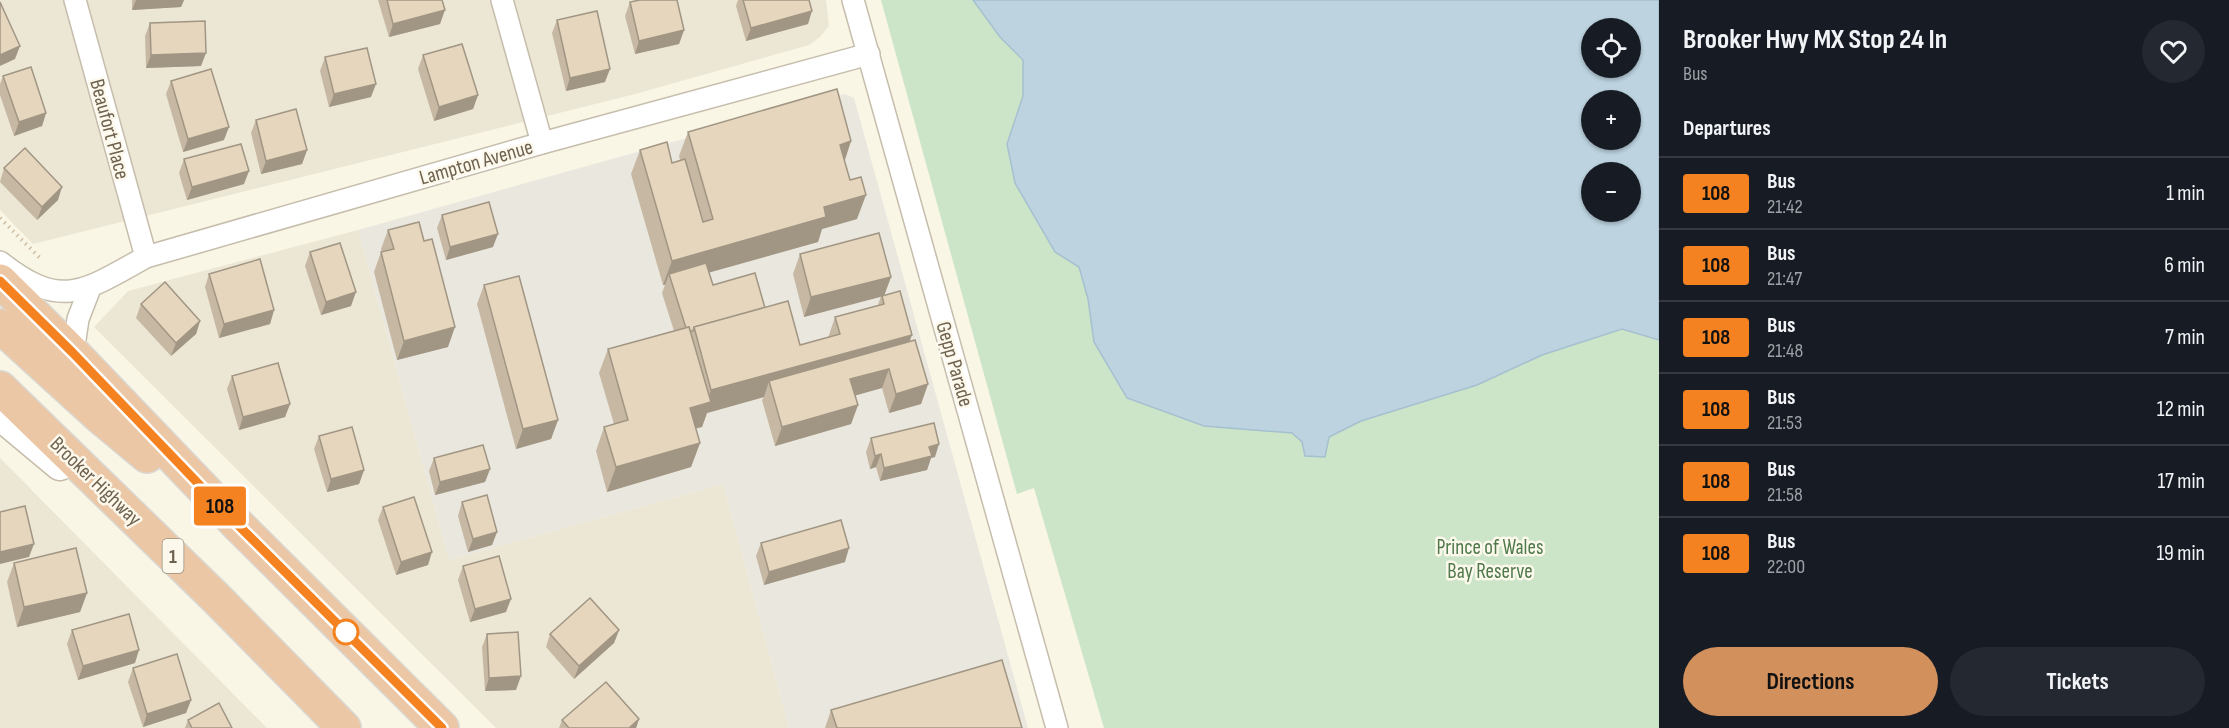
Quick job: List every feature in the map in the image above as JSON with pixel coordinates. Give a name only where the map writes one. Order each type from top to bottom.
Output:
[{"type":"highway","points":[[0,281],[73,353],[238,525],[442,728]]},
{"type":"highway","points":[[0,327],[108,424],[238,525]]},
{"type":"highway","name":"Brooker Highway","points":[[0,387],[194,576],[344,728]]},
{"type":"street","name":"Beaufort Place","points":[[75,0],[146,257]]},
{"type":"street","points":[[502,0],[542,143]]},
{"type":"street","name":"Gepp Parade","points":[[853,0],[1057,728]]},
{"type":"street","name":"Lampton Avenue","points":[[0,262],[21,278],[43,288],[57,292],[90,288],[146,257],[542,143],[869,54]]},
{"type":"street","points":[[73,353],[78,320],[90,288]]},
{"type":"street","points":[[0,415],[194,576]]},
{"type":"path","points":[[0,218],[50,267]]},
{"type":"shaded area","points":[[0,0],[826,0],[829,26],[809,45],[635,94],[33,244],[0,210]]},
{"type":"shaded area","points":[[845,94],[854,98],[1028,728],[789,728],[723,484],[449,560],[358,230]]},
{"type":"shaded area","points":[[358,230],[449,560],[723,484],[789,728],[496,728],[94,327],[128,291]]},
{"type":"shaded area","points":[[0,458],[267,728],[0,728]]},
{"type":"green space","name":"Prince of Wales Bay Reserve","points":[[881,0],[973,0],[1000,37],[1023,60],[1023,96],[1007,144],[1055,252],[1079,267],[1088,299],[1204,426],[1292,433],[1302,442],[1329,437],[1361,421],[1477,385],[1542,355],[1623,329],[1659,340],[1659,728],[1104,728],[1034,488],[1017,494]]},
{"type":"water","points":[[973,0],[1659,0],[1659,340],[1622,329],[1542,355],[1477,385],[1361,421],[1329,437],[1325,457],[1305,456],[1302,442],[1292,433],[1204,426],[1127,398],[1094,342],[1088,299],[1079,267],[1055,252],[1015,183],[1007,144],[1023,96],[1023,60],[1000,37]]},
{"type":"building","points":[[387,0],[442,0],[445,10],[393,24]]},
{"type":"building","points":[[677,0],[684,30],[639,41],[630,2]]},
{"type":"building","points":[[743,0],[809,0],[812,11],[751,28]]},
{"type":"building","points":[[0,2],[20,46],[0,55]]},
{"type":"building","points":[[597,11],[610,69],[570,78],[557,20]]},
{"type":"building","points":[[205,21],[206,53],[151,55],[150,23]]},
{"type":"building","points":[[462,44],[478,95],[439,107],[423,55]]},
{"type":"building","points":[[367,48],[376,84],[334,94],[325,57]]},
{"type":"building","points":[[31,67],[46,113],[19,122],[3,76]]},
{"type":"building","points":[[211,69],[229,127],[188,139],[171,81]]},
{"type":"building","points":[[837,89],[851,141],[840,145],[850,180],[861,177],[866,195],[824,207],[826,217],[672,261],[640,150],[667,142],[672,163],[685,159],[703,222],[713,219],[688,132]]},
{"type":"building","points":[[296,109],[307,150],[266,161],[256,120]]},
{"type":"building","points":[[241,144],[249,171],[192,187],[184,159]]},
{"type":"building","points":[[25,148],[62,187],[42,207],[4,168]]},
{"type":"building","points":[[489,202],[498,234],[450,247],[442,215]]},
{"type":"building","points":[[419,222],[424,241],[432,239],[455,327],[404,341],[381,252],[394,249],[388,230]]},
{"type":"building","points":[[879,233],[891,277],[811,297],[800,254]]},
{"type":"building","points":[[340,243],[356,292],[326,302],[310,252]]},
{"type":"building","points":[[260,259],[274,310],[224,324],[209,274]]},
{"type":"building","points":[[706,263],[713,285],[755,273],[765,308],[694,327],[693,331],[690,331],[689,327],[686,328],[669,274]]},
{"type":"building","points":[[519,276],[558,420],[523,429],[484,285]]},
{"type":"building","points":[[165,282],[200,321],[176,343],[141,304]]},
{"type":"building","points":[[900,291],[912,335],[711,390],[694,327],[788,301],[800,345],[840,334],[835,317],[884,304],[882,296]]},
{"type":"building","points":[[689,327],[711,402],[690,408],[700,443],[616,467],[604,427],[628,420],[608,349]]},
{"type":"building","points":[[915,340],[928,384],[896,394],[889,369],[850,379],[858,405],[782,427],[769,381]]},
{"type":"building","points":[[278,363],[290,404],[243,417],[232,376]]},
{"type":"building","points":[[934,423],[939,444],[929,447],[932,456],[884,468],[881,454],[875,456],[871,438]]},
{"type":"building","points":[[352,427],[364,470],[331,479],[319,436]]},
{"type":"building","points":[[483,445],[490,469],[440,482],[434,458]]},
{"type":"building","points":[[487,495],[497,532],[473,539],[462,502]]},
{"type":"building","points":[[414,497],[432,552],[401,562],[383,507]]},
{"type":"building","points":[[25,506],[34,544],[0,552],[0,512]]},
{"type":"building","points":[[841,520],[849,548],[769,572],[761,543]]},
{"type":"building","points":[[76,548],[87,593],[24,607],[14,563]]},
{"type":"building","points":[[499,556],[511,599],[475,609],[463,566]]},
{"type":"building","points":[[590,598],[619,630],[579,666],[550,634]]},
{"type":"building","points":[[129,614],[139,650],[83,666],[72,630]]},
{"type":"building","points":[[518,632],[521,676],[489,678],[487,634]]},
{"type":"building","points":[[177,654],[191,700],[147,714],[133,668]]},
{"type":"building","points":[[1002,660],[1022,728],[837,728],[831,710]]},
{"type":"building","points":[[606,682],[639,719],[629,728],[569,728],[562,720]]},
{"type":"building","points":[[219,703],[232,728],[192,728],[188,720]]},
{"type":"bus line","name":"108","points":[[0,281],[73,353],[238,525],[442,728]]}]
